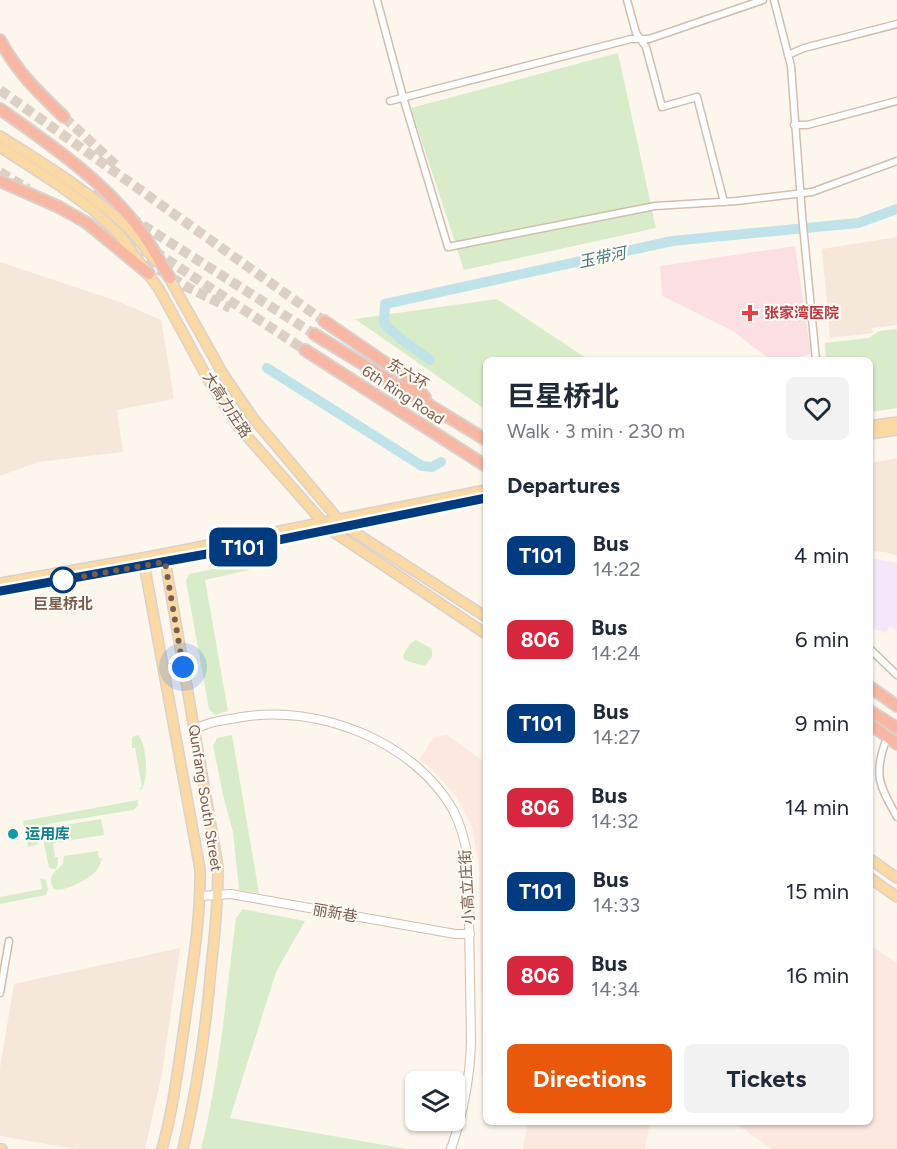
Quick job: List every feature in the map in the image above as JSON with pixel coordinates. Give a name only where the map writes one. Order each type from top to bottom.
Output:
[{"type":"highway","points":[[0,39],[11,60],[29,84],[64,117]]},
{"type":"highway","points":[[0,109],[61,152],[106,192],[143,233],[170,278]]},
{"type":"highway","points":[[0,181],[80,218],[149,274]]},
{"type":"highway","points":[[324,321],[403,375],[438,409]]},
{"type":"highway","name":"东六环","points":[[314,334],[483,438]]},
{"type":"highway","name":"6th Ring Road","points":[[305,350],[483,464]]},
{"type":"highway","points":[[873,689],[897,706]]},
{"type":"highway","points":[[873,713],[897,728]]},
{"type":"highway","points":[[873,726],[897,744]]},
{"type":"main road","name":"大高力庄路","points":[[0,135],[57,172],[131,231],[170,278],[223,374],[253,418],[341,523],[483,615]]},
{"type":"main road","name":"大高力庄路","points":[[0,147],[93,210],[120,235],[149,274],[237,425],[326,526],[371,559],[483,632]]},
{"type":"main road","points":[[873,426],[897,422]]},
{"type":"main road","points":[[873,434],[897,430]]},
{"type":"main road","points":[[0,583],[164,558],[341,523],[483,491]]},
{"type":"main road","points":[[341,523],[483,499]]},
{"type":"main road","points":[[371,559],[369,551],[378,546]]},
{"type":"main road","name":"Qunfang South Street","points":[[164,558],[218,867],[218,895],[207,1017],[183,1149]]},
{"type":"main road","points":[[0,591],[144,561]]},
{"type":"main road","name":"Qunfang South Street","points":[[144,561],[200,869],[201,896],[175,1084],[162,1149]]},
{"type":"main road","points":[[873,861],[897,878]]},
{"type":"main road","points":[[873,880],[897,897]]},
{"type":"street","points":[[377,0],[403,98],[448,247],[656,206],[724,202],[812,192],[897,160]]},
{"type":"street","points":[[627,0],[636,33],[646,47],[662,107],[697,97],[724,202]]},
{"type":"street","points":[[390,101],[631,39],[648,39],[764,0]]},
{"type":"street","points":[[774,0],[791,66],[794,125],[816,357]]},
{"type":"street","points":[[788,55],[804,48],[897,24]]},
{"type":"street","points":[[794,125],[807,125],[897,101]]},
{"type":"street","points":[[873,652],[897,675]]},
{"type":"street","name":"小高立庄街","points":[[195,730],[205,724],[257,715],[306,716],[335,723],[357,731],[399,755],[427,776],[453,811],[464,836],[468,858],[470,1071],[464,1106],[451,1149]]},
{"type":"street","points":[[885,743],[879,764],[878,779],[897,817]]},
{"type":"street","name":"丽新巷","points":[[201,896],[235,895],[455,934],[470,933]]},
{"type":"street","points":[[0,993],[9,941]]},
{"type":"shaded area","points":[[897,237],[897,325],[872,328],[873,333],[830,338],[822,249]]},
{"type":"shaded area","name":"张家湾医院","points":[[795,246],[811,354],[797,357],[767,357],[731,330],[662,296],[660,266]]},
{"type":"shaded area","points":[[0,262],[120,302],[161,320],[174,399],[117,410],[123,452],[38,462],[0,476]]},
{"type":"shaded area","points":[[897,458],[897,556],[873,551],[873,462]]},
{"type":"shaded area","points":[[873,559],[897,563],[897,631],[889,626],[887,633],[873,629]]},
{"type":"shaded area","points":[[447,735],[483,761],[483,1075],[479,867],[472,827],[456,796],[420,759],[434,737]]},
{"type":"shaded area","points":[[873,947],[897,963],[897,1149],[772,1149],[737,1125],[873,1125]]},
{"type":"shaded area","points":[[180,948],[162,1074],[145,1149],[75,1149],[0,1136],[0,1068],[14,984]]},
{"type":"shaded area","points":[[527,1125],[649,1125],[645,1149],[523,1149]]},
{"type":"green space","points":[[618,53],[656,228],[464,270],[411,108]]},
{"type":"green space","points":[[497,299],[584,357],[483,357],[483,408],[355,319]]},
{"type":"green space","points":[[897,329],[897,408],[873,412],[873,357],[826,357],[825,343],[869,338],[879,331]]},
{"type":"green space","points":[[251,561],[253,569],[205,580],[228,711],[215,715],[209,709],[186,581],[189,574]]},
{"type":"green space","points":[[416,640],[432,649],[432,657],[425,666],[403,658],[408,647]]},
{"type":"green space","points":[[138,735],[146,762],[144,785],[141,790],[135,748],[132,748],[132,737]]},
{"type":"green space","points":[[232,735],[259,893],[239,890],[233,832],[213,746],[217,738]]},
{"type":"green space","points":[[138,800],[138,806],[133,810],[48,824],[41,831],[37,845],[28,847],[23,821]]},
{"type":"green space","points":[[101,819],[104,835],[53,843],[58,864],[56,869],[49,868],[44,843],[45,831],[53,827]]},
{"type":"green space","points":[[98,851],[99,858],[102,858],[93,874],[69,887],[54,889],[51,877],[63,864],[64,856]]},
{"type":"green space","points":[[40,878],[46,880],[48,890],[46,895],[0,904],[0,897],[42,889]]},
{"type":"green space","points":[[243,909],[305,921],[276,972],[230,1118],[407,1149],[201,1149],[218,1063],[236,918]]},
{"type":"waterway","name":"玉带河","points":[[430,360],[384,324],[385,304],[672,241],[858,223],[897,209]]},
{"type":"waterway","name":"玉带河","points":[[267,368],[422,466],[432,467],[441,462]]},
{"type":"tunnel","points":[[0,90],[324,321]]},
{"type":"tunnel","points":[[64,117],[119,168]]},
{"type":"tunnel","points":[[0,172],[28,189]]},
{"type":"tunnel","points":[[92,193],[314,334]]},
{"type":"tunnel","points":[[111,223],[140,243]]},
{"type":"tunnel","points":[[154,251],[305,350]]},
{"type":"tunnel","points":[[133,254],[187,287],[230,308]]},
{"type":"bus line","name":"T101","points":[[0,591],[229,550],[483,499]]},
{"type":"place","name":"张家湾医院","points":[[750,313]]},
{"type":"place","name":"巨星桥北","points":[[63,580]]},
{"type":"place","name":"运用库","points":[[13,834]]},
{"type":"route","points":[[63,580],[165,562],[183,667]]}]
